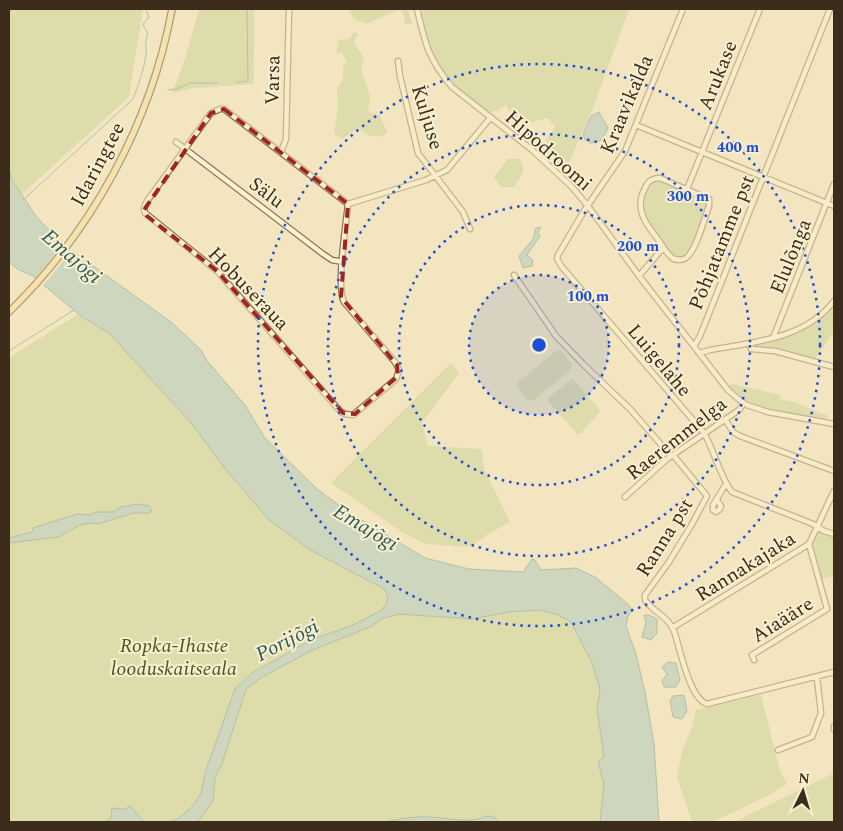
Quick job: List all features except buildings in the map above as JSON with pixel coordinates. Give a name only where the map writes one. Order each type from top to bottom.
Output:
[{"type":"main road","name":"Idaringtee","points":[[9,312],[50,266],[84,222],[120,161],[140,116],[163,48],[172,9]]},
{"type":"street","name":"Varsa","points":[[281,152],[286,139],[289,9]]},
{"type":"street","name":"Hipodroomi","points":[[417,9],[424,42],[436,68],[452,87],[547,163],[571,186],[728,390],[744,403],[768,412],[834,424]]},
{"type":"street","name":"Kraavikalda","points":[[588,206],[618,162],[636,125],[683,9]]},
{"type":"street","name":"Arukase","points":[[687,189],[760,9]]},
{"type":"street","name":"Põhjatamme pst","points":[[694,346],[700,336],[830,9]]},
{"type":"street","name":"Kuljuse","points":[[398,61],[418,153],[463,212],[470,229]]},
{"type":"street","name":"Hobuseraua","points":[[220,109],[224,109],[281,152],[348,204],[341,293],[344,302],[395,362],[399,370],[396,378],[355,414],[350,415],[341,412],[217,271],[144,213],[147,201],[212,113],[220,109]]},
{"type":"street","points":[[348,204],[435,176],[447,170],[491,117]]},
{"type":"street","points":[[636,125],[834,206]]},
{"type":"street","name":"Sälu","points":[[176,142],[323,254],[332,260],[343,262]]},
{"type":"street","points":[[656,178],[687,189],[707,197],[710,201],[693,248],[687,257],[678,260],[671,257],[648,228],[641,214],[640,202],[642,192],[649,182],[656,178]]},
{"type":"street","name":"Elulõnga","points":[[773,338],[834,184]]},
{"type":"street","name":"Luigelahe","points":[[588,206],[558,254],[559,262],[704,434],[726,484]]},
{"type":"street","points":[[639,276],[663,248]]},
{"type":"street","points":[[514,275],[556,336],[630,409],[672,456]]},
{"type":"street","points":[[700,353],[782,336],[809,324],[834,301]]},
{"type":"street","points":[[750,343],[751,350],[774,351],[834,367]]},
{"type":"street","name":"Raeremmelga","points":[[625,497],[672,456],[739,410],[744,403]]},
{"type":"street","points":[[725,419],[733,432],[740,436],[834,471]]},
{"type":"street","name":"Ranna pst","points":[[672,456],[707,496],[669,562],[645,595],[645,600],[672,628],[688,677],[698,699],[707,704],[811,677],[817,678],[834,672]]},
{"type":"street","points":[[716,500],[726,484],[732,492],[740,496],[817,526],[824,532],[834,534]]},
{"type":"street","name":"Rannakajaka","points":[[672,628],[809,544],[834,491]]},
{"type":"street","name":"Aiaääre","points":[[754,660],[752,656],[827,609],[809,544]]},
{"type":"street","points":[[778,750],[812,737],[821,713],[817,678]]},
{"type":"highlighted area","points":[[224,109],[348,204],[341,297],[397,365],[398,376],[355,414],[343,413],[217,271],[147,216],[144,210],[211,113]]},
{"type":"green space","points":[[9,9],[143,9],[129,97],[21,195],[12,180],[9,170]]},
{"type":"green space","points":[[199,9],[254,9],[254,84],[193,88],[172,93],[185,59]]},
{"type":"green space","points":[[350,9],[408,9],[412,24],[404,24],[405,19],[402,11],[398,10],[367,24],[354,19],[349,11]]},
{"type":"green space","points":[[421,9],[629,9],[593,108],[565,171],[555,160],[546,140],[555,127],[548,118],[532,122],[512,116],[506,105],[497,111],[489,112],[446,76],[433,58],[425,33]]},
{"type":"green space","points":[[353,33],[358,33],[354,43],[364,58],[361,69],[370,97],[368,112],[379,114],[387,132],[383,136],[364,133],[359,128],[342,139],[334,133],[338,108],[337,88],[343,80],[343,67],[347,61],[341,52],[336,54],[339,40],[349,39]]},
{"type":"green space","points":[[508,159],[520,159],[524,171],[514,187],[501,187],[494,177]]},
{"type":"green space","points":[[658,179],[707,198],[708,204],[690,251],[684,257],[675,258],[671,254],[653,233],[643,213],[643,200],[648,183]]},
{"type":"green space","points":[[834,304],[834,332],[814,360],[752,349],[751,344],[811,324]]},
{"type":"green space","name":"Ropka-Ihaste looduskaitseala","points":[[78,314],[109,333],[140,366],[192,424],[226,470],[270,521],[312,551],[384,590],[388,596],[510,612],[541,610],[558,615],[571,622],[593,665],[600,689],[597,708],[604,757],[598,762],[604,784],[600,822],[9,822],[9,358]]},
{"type":"green space","points":[[557,350],[561,350],[572,364],[571,370],[535,399],[532,401],[527,400],[517,387],[517,383]]},
{"type":"green space","points":[[451,363],[459,373],[422,423],[428,446],[482,449],[484,469],[510,522],[485,536],[474,545],[466,547],[426,544],[400,531],[331,483]]},
{"type":"green space","points":[[573,379],[598,407],[600,412],[580,434],[576,433],[548,401],[549,397]]},
{"type":"green space","points":[[733,384],[781,395],[780,399],[794,402],[828,416],[826,419],[773,410],[747,400],[729,385]]},
{"type":"green space","points":[[816,528],[834,535],[834,576],[819,579],[809,543]]},
{"type":"green space","points":[[761,695],[780,771],[787,784],[767,796],[713,822],[692,822],[677,777],[682,751],[692,728],[696,709]]},
{"type":"green space","points":[[834,773],[834,822],[734,822]]},
{"type":"water","points":[[599,112],[608,128],[602,140],[591,143],[585,140],[583,134],[591,116]]},
{"type":"water","name":"Emajõgi","points":[[9,170],[12,180],[36,216],[60,242],[171,322],[201,350],[208,362],[245,405],[265,438],[317,489],[350,513],[425,558],[469,569],[523,572],[532,559],[535,560],[541,570],[576,568],[595,577],[628,604],[632,610],[628,616],[626,626],[636,654],[654,744],[659,822],[600,822],[604,784],[598,762],[604,757],[597,708],[600,689],[593,665],[571,622],[558,615],[541,610],[510,612],[471,619],[399,614],[381,619],[372,626],[313,650],[262,677],[246,689],[222,764],[215,777],[213,801],[201,818],[195,822],[170,822],[179,818],[192,807],[201,793],[205,773],[235,689],[252,673],[311,640],[353,625],[382,610],[388,596],[384,589],[312,551],[270,521],[226,470],[192,424],[109,333],[82,317],[33,276],[17,269],[9,262]]},
{"type":"water","points":[[541,227],[538,233],[540,236],[527,255],[533,260],[532,266],[523,268],[519,256],[533,239],[536,228]]},
{"type":"water","points":[[138,504],[149,506],[152,511],[149,513],[133,513],[98,524],[89,523],[78,526],[58,537],[9,543],[9,538],[32,532],[33,528],[77,514],[90,515],[97,512],[113,512],[121,507]]},
{"type":"water","points":[[644,615],[657,619],[657,633],[651,640],[642,637],[646,622]]},
{"type":"water","points":[[668,662],[676,663],[680,680],[676,687],[664,687],[662,681],[667,674],[662,667]]},
{"type":"water","points":[[684,695],[687,711],[682,719],[673,717],[670,701],[673,696]]},
{"type":"water","points":[[130,806],[144,822],[104,822],[111,818],[112,808],[125,809]]},
{"type":"water","points":[[488,816],[495,818],[498,822],[385,822],[418,817],[473,820]]},
{"type":"pier","points":[[65,242],[74,248],[42,287],[34,280]]},
{"type":"waterway","points":[[23,200],[133,99],[146,55],[148,34],[143,24],[149,17],[146,9]]},
{"type":"waterway","points":[[237,82],[248,81],[247,9]]},
{"type":"waterway","points":[[168,90],[191,83],[218,83]]},
{"type":"waterway","points":[[9,351],[74,310]]},
{"type":"water label","name":"Porijõgi","points":[[287,640]]}]
